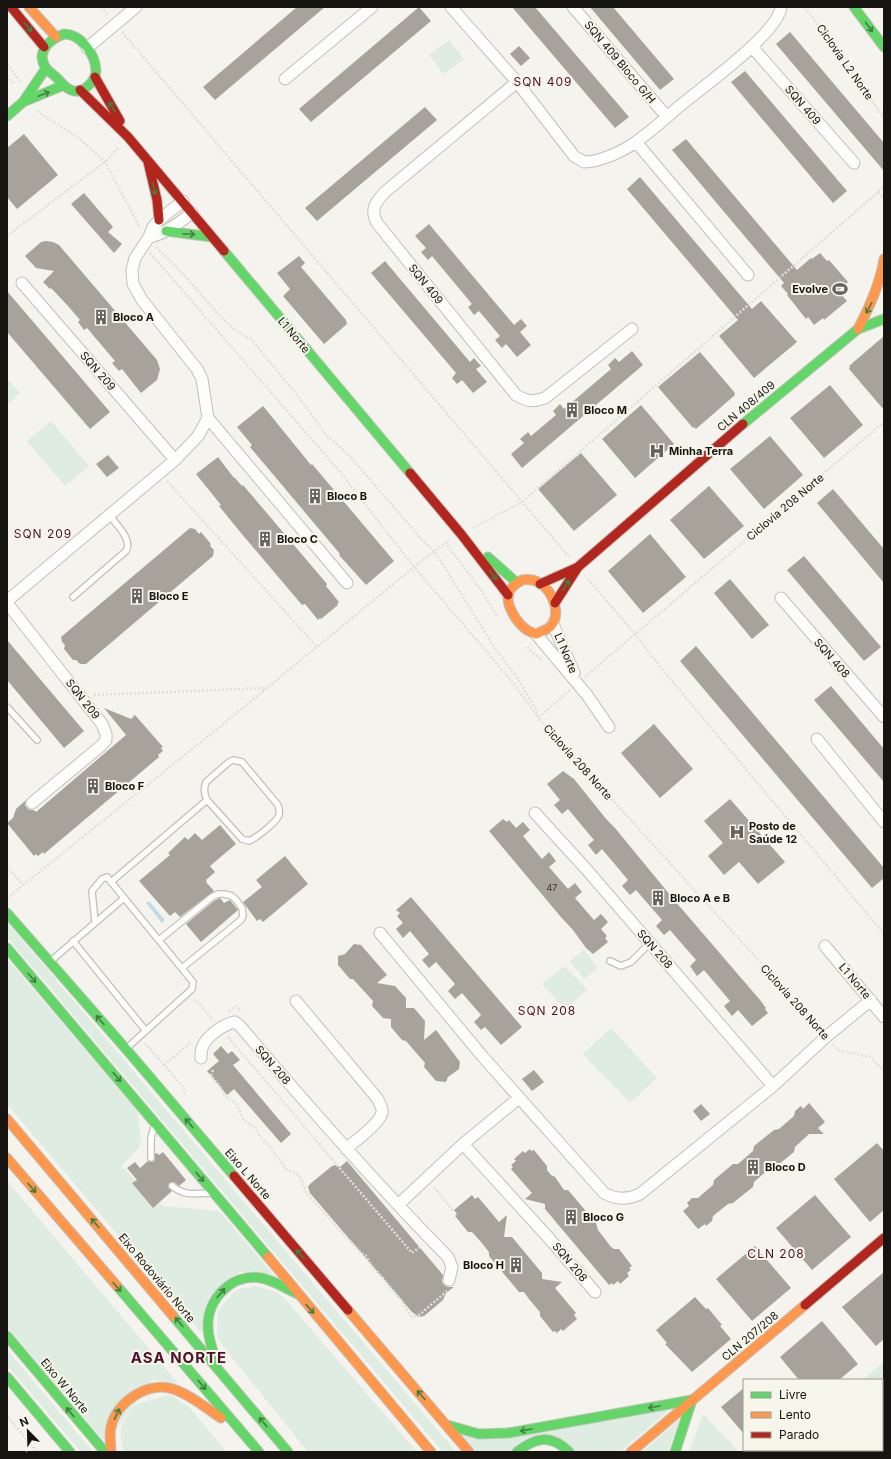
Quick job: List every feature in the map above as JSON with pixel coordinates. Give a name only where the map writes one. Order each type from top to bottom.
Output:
[{"type":"main road","points":[[11,7],[44,47]]},
{"type":"main road","points":[[29,7],[56,37]]},
{"type":"main road","points":[[854,7],[884,47]]},
{"type":"main road","points":[[64,34],[72,35],[82,41],[87,48],[96,72],[95,77],[89,86],[75,91],[70,89],[46,68],[42,53],[44,47],[56,37],[64,34]]},
{"type":"main road","points":[[7,116],[23,102],[46,68]]},
{"type":"main road","name":"L1 Norte","points":[[95,77],[128,137]]},
{"type":"main road","points":[[23,102],[64,85]]},
{"type":"main road","name":"L1 Norte","points":[[80,90],[128,137],[147,158],[461,534],[508,595]]},
{"type":"main road","points":[[147,158],[157,200],[159,220]]},
{"type":"main road","points":[[166,231],[212,237]]},
{"type":"main road","points":[[858,329],[874,300],[880,283],[884,263]]},
{"type":"main road","points":[[858,329],[884,319]]},
{"type":"main road","name":"CLN 408/409","points":[[555,603],[578,567],[760,409],[858,329]]},
{"type":"main road","name":"L1 Norte","points":[[461,534],[516,582]]},
{"type":"main road","name":"CLN 408/409","points":[[540,584],[578,567]]},
{"type":"main road","points":[[528,580],[540,584],[544,587],[555,603],[556,617],[553,624],[548,629],[536,634],[528,631],[515,615],[510,608],[508,595],[510,588],[516,582],[528,580]]},
{"type":"main road","name":"Eixo L Norte","points":[[7,913],[126,1049],[447,1424],[469,1452]]},
{"type":"main road","points":[[7,948],[431,1452]]},
{"type":"main road","name":"Eixo Rodoviário Norte","points":[[7,1119],[288,1452]]},
{"type":"main road","points":[[7,1158],[259,1452]]},
{"type":"main road","name":"CLN 207/208","points":[[631,1452],[884,1238]]},
{"type":"main road","points":[[218,1369],[210,1341],[208,1326],[211,1308],[223,1289],[239,1280],[255,1278],[270,1281],[298,1294]]},
{"type":"main road","name":"Eixo W Norte","points":[[7,1336],[104,1452]]},
{"type":"main road","points":[[7,1377],[70,1452]]},
{"type":"main road","points":[[111,1452],[111,1426],[120,1408],[133,1397],[157,1388],[171,1388],[182,1392],[243,1433]]},
{"type":"main road","points":[[447,1424],[479,1434],[508,1433],[692,1400],[678,1450]]},
{"type":"main road","points":[[516,1452],[532,1442],[545,1440],[557,1442],[565,1447],[569,1452]]},
{"type":"street","points":[[87,48],[136,7]]},
{"type":"street","points":[[286,79],[372,7]]},
{"type":"street","points":[[451,7],[517,82],[574,156],[584,162],[603,159],[636,142],[752,47],[773,24],[781,12],[781,7]]},
{"type":"street","name":"SQN 409 Bloco G/H","points":[[573,7],[666,117]]},
{"type":"street","name":"SQN 409","points":[[752,47],[854,163]]},
{"type":"street","name":"SQN 409","points":[[517,82],[382,195],[375,205],[373,212],[374,218],[398,250],[516,395],[524,400],[533,402],[545,398],[632,329]]},
{"type":"street","points":[[636,142],[748,275]]},
{"type":"street","points":[[183,201],[159,220],[153,227],[135,258],[132,270],[133,284],[142,300],[197,369],[202,379],[208,418],[347,583]]},
{"type":"street","points":[[146,241],[166,231],[192,213]]},
{"type":"street","name":"SQN 209","points":[[22,282],[175,460]]},
{"type":"street","name":"SQN 209","points":[[32,803],[95,752],[106,740],[106,734],[102,724],[7,602],[160,474],[198,436],[208,418]]},
{"type":"street","name":"SQN 408","points":[[781,598],[884,717]]},
{"type":"street","name":"L1 Norte","points":[[553,624],[578,683]]},
{"type":"street","name":"L1 Norte","points":[[536,634],[578,683],[609,727]]},
{"type":"street","points":[[817,738],[884,822]]},
{"type":"street","name":"SQN 208","points":[[535,813],[587,870],[773,1086]]},
{"type":"street","points":[[380,933],[518,1098],[604,1193],[617,1199],[640,1194],[773,1086],[827,1036],[871,1000]]},
{"type":"street","name":"L1 Norte","points":[[825,946],[884,1017]]},
{"type":"street","points":[[296,1001],[377,1098],[381,1108],[382,1111],[380,1118],[346,1149]]},
{"type":"street","name":"SQN 208","points":[[201,1058],[201,1049],[206,1040],[230,1023],[235,1022],[240,1026],[346,1149],[450,1261],[452,1272],[449,1280]]},
{"type":"street","points":[[398,1206],[463,1144],[518,1098]]},
{"type":"street","name":"SQN 208","points":[[463,1144],[547,1236],[595,1292]]},
{"type":"lane","points":[[73,597],[126,551],[128,547],[128,542],[110,516]]},
{"type":"lane","points":[[7,707],[37,740]]},
{"type":"lane","points":[[237,760],[242,762],[278,805],[280,814],[278,818],[257,837],[247,842],[242,839],[207,800],[204,790],[206,782],[229,762],[237,760]]},
{"type":"lane","points":[[111,882],[207,800]]},
{"type":"lane","points":[[94,922],[92,891],[102,879],[107,877],[192,980],[192,989],[126,1049]]},
{"type":"lane","points":[[159,940],[212,897],[224,894],[232,896],[237,901],[242,908],[243,916],[241,920],[182,968]]},
{"type":"lane","points":[[50,961],[124,898]]},
{"type":"lane","points":[[73,941],[146,1031]]},
{"type":"lane","points":[[610,961],[621,966],[626,965],[650,943]]},
{"type":"lane","points":[[151,1158],[151,1138],[155,1123]]},
{"type":"lane","points":[[172,1186],[179,1192],[187,1194],[214,1193]]},
{"type":"path","points":[[101,7],[635,634],[662,669],[884,934]]},
{"type":"path","name":"Ciclovia L2 Norte","points":[[805,7],[884,118]]},
{"type":"path","points":[[7,64],[20,80],[23,102],[80,139],[105,162],[157,259],[222,337],[340,472],[414,567],[510,679],[538,718]]},
{"type":"path","points":[[7,76],[15,85]]},
{"type":"path","points":[[7,236],[105,162],[128,137]]},
{"type":"path","points":[[7,898],[414,567],[435,552],[445,542],[522,502],[884,187]]},
{"type":"path","points":[[878,192],[884,198]]},
{"type":"path","points":[[146,241],[152,243],[220,316],[239,333],[252,340],[302,400],[326,435],[348,455],[422,540],[435,552],[492,645],[519,681],[537,711],[538,718]]},
{"type":"path","name":"Ciclovia 208 Norte","points":[[884,422],[538,718],[827,1036],[837,1050],[871,1058],[884,1072]]},
{"type":"path","points":[[160,474],[317,647]]},
{"type":"path","points":[[80,695],[267,688]]},
{"type":"path","points":[[7,866],[23,885]]},
{"type":"path","points":[[190,1004],[196,1000],[412,1253],[430,1238]]},
{"type":"path","points":[[139,1037],[183,1087],[188,1100]]},
{"type":"path","points":[[145,1043],[151,1038]]},
{"type":"path","points":[[213,1070],[211,1076],[219,1085],[225,1096],[233,1101],[244,1121],[255,1126],[260,1137],[270,1147],[286,1169],[296,1172],[300,1177],[307,1194],[361,1253],[366,1256],[373,1268],[401,1300],[411,1316],[418,1316],[450,1289],[446,1284],[449,1280]]},
{"type":"path","points":[[426,1178],[454,1212]]},
{"type":"path","points":[[871,1379],[884,1369]]},
{"type":"path","points":[[7,1416],[37,1452]]},
{"type":"shaded area","points":[[449,40],[464,59],[443,74],[429,55]]},
{"type":"shaded area","points":[[7,379],[20,393],[7,405]]},
{"type":"shaded area","points":[[51,421],[89,466],[65,486],[27,441]]},
{"type":"shaded area","points":[[7,922],[456,1452],[443,1452],[7,937]]},
{"type":"shaded area","points":[[584,950],[598,968],[584,979],[570,961]]},
{"type":"shaded area","points":[[7,959],[137,1111],[141,1139],[139,1148],[121,1166],[162,1206],[219,1211],[273,1274],[239,1272],[201,1333],[7,1104]]},
{"type":"shaded area","points":[[565,966],[587,990],[565,1009],[542,984]]},
{"type":"shaded area","points":[[611,1028],[657,1078],[630,1103],[583,1054]]},
{"type":"shaded area","points":[[7,1181],[178,1383],[152,1380],[106,1443],[7,1327]]},
{"type":"shaded area","points":[[255,1286],[276,1292],[285,1299],[417,1452],[308,1452],[222,1345],[217,1336],[218,1310],[236,1290]]},
{"type":"shaded area","points":[[7,1350],[93,1452],[81,1452],[7,1365]]},
{"type":"shaded area","points":[[884,1362],[884,1452],[775,1452],[883,1451],[883,1379],[863,1379]]},
{"type":"shaded area","points":[[170,1395],[188,1406],[227,1452],[124,1452],[121,1437],[122,1426],[136,1404]]},
{"type":"shaded area","points":[[669,1410],[620,1452],[575,1452],[565,1442],[510,1452],[476,1452],[460,1433]]},
{"type":"shaded area","points":[[703,1414],[739,1452],[689,1452]]},
{"type":"shaded area","points":[[679,1420],[668,1452],[642,1452]]},
{"type":"water","points":[[149,901],[165,920],[162,923],[146,903]]},
{"type":"building","points":[[297,7],[325,7],[215,100],[203,87]]},
{"type":"building","points":[[419,7],[431,21],[311,122],[299,109]]},
{"type":"building","points":[[512,7],[535,7],[629,117],[615,128]]},
{"type":"building","points":[[590,7],[613,7],[674,79],[660,90]]},
{"type":"building","points":[[790,32],[884,143],[884,171],[776,44]]},
{"type":"building","points":[[519,46],[530,58],[521,66],[510,54]]},
{"type":"building","points":[[745,71],[847,191],[833,203],[731,82]]},
{"type":"building","points":[[425,107],[437,120],[317,221],[305,208]]},
{"type":"building","points":[[24,134],[58,175],[17,209],[7,197],[7,148]]},
{"type":"building","points":[[686,139],[797,270],[811,258],[812,259],[820,253],[827,261],[829,260],[848,282],[838,291],[847,301],[824,320],[823,318],[814,325],[808,317],[806,319],[781,286],[784,283],[672,150]]},
{"type":"building","points":[[640,177],[752,309],[761,301],[797,342],[754,378],[719,336],[738,320],[627,189]]},
{"type":"building","points":[[84,193],[113,227],[108,232],[122,244],[114,253],[71,204]]},
{"type":"building","points":[[429,224],[514,325],[521,319],[527,326],[520,332],[531,345],[517,357],[506,344],[502,348],[495,340],[500,336],[479,311],[474,315],[468,307],[472,304],[432,256],[428,260],[421,252],[426,248],[415,236]]},
{"type":"building","name":"Bloco A","points":[[46,241],[59,245],[157,360],[160,369],[157,380],[141,393],[122,369],[119,371],[112,363],[115,361],[87,328],[84,330],[78,322],[80,320],[68,306],[51,288],[50,289],[43,282],[54,271],[36,268],[25,256],[41,242]]},
{"type":"building","points":[[299,256],[305,263],[301,267],[346,320],[347,324],[324,344],[283,296],[290,289],[277,273]]},
{"type":"building","points":[[385,261],[470,362],[474,358],[481,366],[476,369],[487,382],[473,393],[462,380],[457,384],[452,378],[456,373],[371,273]]},
{"type":"building","points":[[7,291],[110,412],[90,429],[7,332]]},
{"type":"building","points":[[884,336],[884,410],[849,369],[849,366]]},
{"type":"building","name":"Bloco M","points":[[632,351],[643,365],[522,468],[511,454],[524,443],[520,439],[528,432],[531,436],[556,415],[553,411],[560,404],[564,409],[611,369],[608,365],[615,358],[619,362]]},
{"type":"building","points":[[700,352],[735,393],[735,395],[696,429],[694,427],[693,428],[658,387]]},
{"type":"building","points":[[830,385],[863,425],[824,458],[790,418]]},
{"type":"building","points":[[641,405],[674,444],[635,478],[602,439]]},
{"type":"building","name":"Bloco B","points":[[263,406],[311,465],[312,464],[394,561],[366,585],[339,555],[340,554],[250,447],[252,445],[237,427]]},
{"type":"building","points":[[770,436],[803,475],[764,509],[730,469]]},
{"type":"building","points":[[581,453],[617,495],[574,531],[538,489]]},
{"type":"building","points":[[108,455],[119,468],[107,477],[96,464]]},
{"type":"building","name":"Bloco C","points":[[218,457],[234,478],[242,486],[243,485],[327,584],[326,586],[339,602],[337,604],[338,605],[321,619],[320,618],[318,620],[305,604],[302,605],[219,506],[221,505],[196,474]]},
{"type":"building","points":[[709,486],[744,526],[704,559],[670,520]]},
{"type":"building","points":[[833,489],[884,549],[884,583],[817,503]]},
{"type":"building","name":"Bloco E","points":[[190,528],[195,529],[199,534],[201,532],[211,544],[210,546],[214,550],[213,556],[86,664],[80,664],[76,660],[73,660],[64,649],[65,645],[62,642],[61,637]]},
{"type":"building","points":[[650,534],[686,577],[643,613],[608,571]]},
{"type":"building","points":[[804,556],[881,647],[864,661],[787,570]]},
{"type":"building","points":[[730,579],[769,625],[752,639],[714,593]]},
{"type":"building","points":[[7,640],[84,731],[64,748],[7,680]]},
{"type":"building","points":[[696,646],[884,868],[884,878],[872,888],[680,661]]},
{"type":"building","points":[[831,686],[884,749],[884,782],[814,700]]},
{"type":"building","name":"Bloco F","points":[[104,708],[131,719],[135,715],[163,747],[161,748],[163,751],[158,755],[159,757],[44,854],[43,852],[38,856],[36,854],[34,856],[7,823],[13,818],[16,809],[26,800],[25,805],[27,808],[36,812],[126,735]]},
{"type":"building","points":[[654,724],[693,769],[660,798],[621,753]]},
{"type":"building","name":"Bloco A e B","points":[[563,771],[574,779],[766,1008],[765,1009],[768,1013],[752,1026],[738,1010],[732,1016],[724,1006],[730,1001],[704,970],[697,976],[690,966],[696,960],[670,930],[664,935],[656,926],[662,920],[636,890],[630,895],[622,886],[628,880],[602,849],[596,855],[588,845],[594,840],[568,809],[562,814],[554,805],[560,800],[547,784]]},
{"type":"building","name":"Posto de Saúde 12","points":[[730,799],[785,862],[758,884],[739,862],[724,875],[708,856],[723,843],[704,821]]},
{"type":"building","points":[[503,819],[507,822],[509,820],[516,828],[523,822],[530,830],[523,836],[542,859],[549,852],[556,861],[549,867],[568,889],[575,883],[582,892],[575,898],[594,920],[601,914],[608,922],[601,929],[607,936],[605,938],[608,942],[593,954],[586,948],[573,930],[489,831]]},
{"type":"building","points":[[220,825],[236,844],[210,866],[215,872],[206,880],[206,882],[214,891],[180,917],[175,912],[170,916],[139,881],[170,855],[168,853],[185,837],[188,840],[195,833],[202,840]]},
{"type":"building","points":[[285,856],[308,884],[263,922],[260,919],[257,921],[243,902],[262,887],[256,880]]},
{"type":"building","points":[[411,897],[522,1027],[501,1045],[485,1027],[481,1030],[474,1022],[481,1015],[462,993],[455,999],[448,991],[455,984],[436,962],[429,968],[422,960],[429,954],[410,931],[403,938],[396,929],[403,923],[397,916],[400,913],[396,910]]},
{"type":"building","points":[[220,898],[224,903],[230,900],[238,910],[201,942],[186,924],[214,901]]},
{"type":"building","points":[[354,944],[361,945],[387,975],[377,983],[395,986],[406,998],[406,1008],[414,1008],[425,1021],[424,1040],[436,1030],[460,1062],[459,1069],[448,1077],[446,1082],[436,1081],[424,1067],[425,1063],[406,1041],[402,1040],[391,1027],[391,1019],[383,1018],[372,1006],[373,1001],[338,965],[338,956],[345,954]]},
{"type":"building","points":[[221,1046],[228,1054],[232,1051],[240,1060],[233,1065],[291,1134],[281,1143],[234,1089],[227,1095],[207,1071],[219,1061],[213,1054]]},
{"type":"building","points":[[534,1070],[544,1082],[532,1091],[522,1079]]},
{"type":"building","name":"Bloco D","points":[[809,1103],[825,1122],[818,1128],[824,1134],[809,1134],[795,1147],[794,1152],[773,1169],[769,1169],[754,1182],[753,1187],[733,1203],[728,1204],[713,1216],[712,1221],[706,1226],[705,1224],[698,1229],[683,1211],[689,1206],[687,1203],[692,1198],[698,1198],[713,1185],[714,1180],[733,1164],[738,1164],[753,1151],[754,1146],[774,1130],[779,1129],[794,1116],[795,1111],[801,1106],[803,1109]]},
{"type":"building","points":[[701,1104],[710,1114],[701,1121],[693,1111]]},
{"type":"building","name":"Bloco D","points":[[877,1143],[884,1151],[884,1210],[870,1222],[834,1179]]},
{"type":"building","name":"Bloco G","points":[[530,1149],[531,1151],[534,1150],[547,1166],[547,1170],[551,1175],[555,1177],[564,1190],[568,1190],[596,1223],[598,1230],[611,1247],[614,1249],[619,1249],[632,1266],[629,1268],[631,1270],[627,1273],[629,1276],[620,1284],[618,1281],[613,1285],[612,1283],[609,1285],[545,1209],[545,1204],[525,1199],[532,1193],[511,1169],[513,1167],[511,1165],[516,1161],[514,1159],[523,1151],[525,1153]]},
{"type":"building","points":[[163,1152],[186,1180],[179,1186],[174,1182],[170,1182],[168,1187],[172,1191],[153,1208],[132,1183],[137,1180],[127,1168],[135,1162],[140,1168],[148,1161],[153,1162],[155,1160],[155,1154],[157,1153],[159,1155]]},
{"type":"building","points":[[347,1161],[443,1275],[442,1282],[444,1285],[454,1287],[446,1293],[443,1300],[424,1316],[419,1317],[412,1312],[310,1193],[308,1187],[310,1184],[332,1166],[336,1165],[340,1167]]},
{"type":"building","name":"Bloco H","points":[[472,1195],[475,1199],[478,1197],[499,1222],[507,1215],[504,1237],[512,1237],[542,1273],[542,1279],[562,1282],[555,1288],[576,1313],[574,1315],[577,1319],[563,1331],[561,1329],[557,1333],[555,1331],[553,1332],[540,1316],[540,1312],[524,1292],[519,1292],[489,1256],[489,1252],[481,1242],[472,1232],[468,1232],[455,1216],[457,1214],[454,1210]]},
{"type":"building","points":[[815,1195],[851,1237],[812,1270],[776,1228]]},
{"type":"building","points":[[755,1246],[791,1288],[752,1321],[716,1279]]},
{"type":"building","points":[[884,1272],[884,1339],[876,1346],[842,1307]]},
{"type":"building","points":[[695,1297],[706,1309],[708,1308],[731,1339],[692,1372],[665,1344],[667,1343],[656,1330]]},
{"type":"building","points":[[822,1321],[858,1364],[840,1379],[798,1379],[780,1357]]},
{"type":"building","points":[[743,1389],[743,1433],[721,1407]]},
{"type":"traffic: fast","points":[[854,7],[884,47]]},
{"type":"traffic: fast","points":[[64,34],[76,37],[81,41],[90,52],[95,64],[96,70],[94,78],[88,86],[80,91],[67,88],[46,68],[43,62],[42,57],[46,47],[54,39],[64,34]]},
{"type":"traffic: fast","points":[[7,116],[23,102],[46,68]]},
{"type":"traffic: fast","points":[[23,102],[64,85]]},
{"type":"traffic: fast","points":[[166,231],[212,237]]},
{"type":"traffic: fast","points":[[224,251],[410,473]]},
{"type":"traffic: fast","points":[[743,424],[858,329],[884,319]]},
{"type":"traffic: fast","points":[[488,557],[516,582]]},
{"type":"traffic: fast","points":[[7,913],[126,1049],[234,1176]]},
{"type":"traffic: fast","points":[[7,948],[268,1257]]},
{"type":"traffic: fast","points":[[217,1363],[211,1345],[208,1327],[212,1307],[223,1290],[240,1280],[261,1278],[298,1294]]},
{"type":"traffic: fast","points":[[117,1286],[259,1452]]},
{"type":"traffic: fast","points":[[173,1316],[288,1452]]},
{"type":"traffic: fast","points":[[7,1336],[105,1452]]},
{"type":"traffic: fast","points":[[7,1377],[70,1452]]},
{"type":"traffic: fast","points":[[447,1425],[479,1434],[508,1433],[692,1400]]},
{"type":"traffic: fast","points":[[675,1452],[692,1400]]},
{"type":"traffic: fast","points":[[517,1452],[531,1443],[543,1440],[556,1442],[569,1452]]},
{"type":"traffic: slow","points":[[29,7],[56,37]]},
{"type":"traffic: slow","points":[[858,329],[874,295],[884,259]]},
{"type":"traffic: slow","points":[[522,580],[536,581],[545,587],[552,597],[556,610],[554,622],[550,627],[536,634],[528,631],[519,623],[515,618],[508,601],[510,590],[514,585],[522,580]]},
{"type":"traffic: slow","points":[[7,1119],[173,1316]]},
{"type":"traffic: slow","points":[[7,1158],[117,1286]]},
{"type":"traffic: slow","points":[[268,1257],[431,1452]]},
{"type":"traffic: slow","points":[[631,1452],[805,1305]]},
{"type":"traffic: slow","points":[[348,1310],[469,1452]]},
{"type":"traffic: slow","points":[[111,1452],[110,1430],[119,1409],[134,1396],[153,1388],[163,1387],[180,1392],[192,1398],[221,1418]]},
{"type":"traffic: jam","points":[[11,7],[44,47]]},
{"type":"traffic: jam","points":[[95,77],[120,121]]},
{"type":"traffic: jam","points":[[80,90],[128,137],[224,251]]},
{"type":"traffic: jam","points":[[148,162],[157,200],[159,220]]},
{"type":"traffic: jam","points":[[555,603],[578,567],[743,424]]},
{"type":"traffic: jam","points":[[410,473],[461,534],[508,595]]},
{"type":"traffic: jam","points":[[540,584],[578,567]]},
{"type":"traffic: jam","points":[[234,1176],[348,1310]]},
{"type":"traffic: jam","points":[[805,1305],[884,1238]]},
{"type":"place","name":"Evolve","points":[[840,289]]},
{"type":"place","name":"Bloco A","points":[[101,317]]},
{"type":"place","name":"Bloco M","points":[[572,410]]},
{"type":"place","name":"Minha Terra","points":[[657,451]]},
{"type":"place","name":"Bloco B","points":[[315,496]]},
{"type":"place","name":"Bloco C","points":[[265,539]]},
{"type":"place","name":"Bloco E","points":[[137,596]]},
{"type":"place","name":"Bloco F","points":[[93,786]]},
{"type":"place","name":"Posto de Saúde 12","points":[[737,832]]},
{"type":"place","name":"Bloco A e B","points":[[658,898]]},
{"type":"place","name":"Bloco D","points":[[753,1167]]},
{"type":"place","name":"Bloco G","points":[[571,1217]]},
{"type":"place","name":"Bloco H","points":[[516,1265]]},
{"type":"district","name":"SQN 409","points":[[543,81]]},
{"type":"district","name":"SQN 209","points":[[43,533]]},
{"type":"district","name":"SQN 208","points":[[547,1010]]},
{"type":"district","name":"CLN 208","points":[[776,1253]]},
{"type":"district","name":"ASA NORTE","points":[[179,1357]]}]
